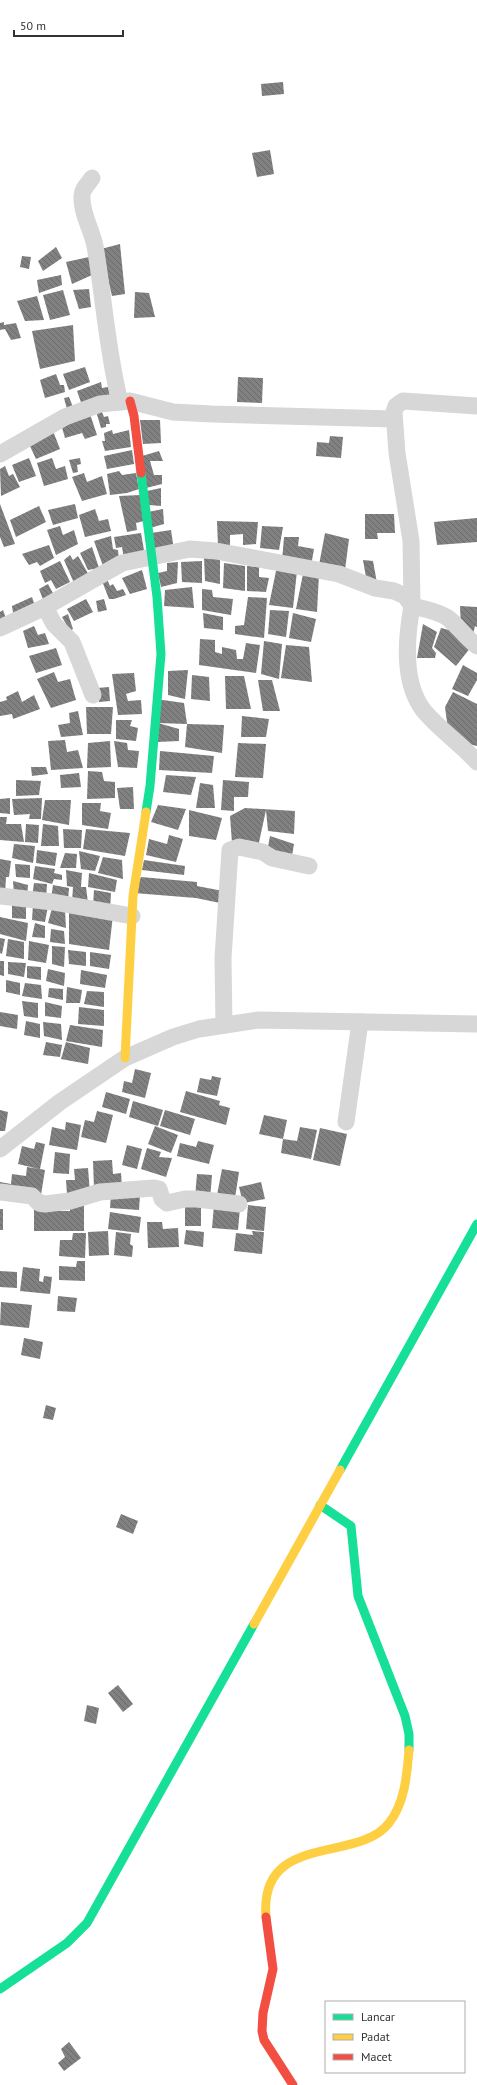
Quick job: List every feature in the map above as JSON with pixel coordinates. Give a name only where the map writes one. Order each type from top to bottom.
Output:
[{"type":"street","points":[[92,178],[82,191],[82,198],[92,235],[103,292],[115,382],[134,416],[157,597],[161,654],[150,786],[138,861],[132,916],[128,1024],[124,1058]]},
{"type":"street","points":[[477,406],[402,401],[396,406],[394,419],[397,453],[411,542],[412,606],[406,636],[407,663],[415,695],[423,710],[477,762]]},
{"type":"street","points":[[0,454],[66,416],[100,404],[125,402],[174,412],[212,414],[394,419]]},
{"type":"street","points":[[0,628],[45,607],[122,563],[190,549],[216,550],[339,574],[375,588],[394,591],[404,596],[412,606],[428,610],[448,618],[477,646]]},
{"type":"street","points":[[45,607],[54,624],[72,642],[93,695]]},
{"type":"street","points":[[224,1025],[223,958],[230,850],[239,847],[263,852],[272,858],[309,866]]},
{"type":"street","points":[[0,896],[54,902],[132,916]]},
{"type":"street","points":[[0,1149],[60,1102],[124,1058],[173,1037],[199,1029],[258,1020],[477,1024]]},
{"type":"street","points":[[346,1122],[360,1022]]},
{"type":"street","points":[[0,1192],[32,1196],[39,1203],[45,1204],[70,1201],[100,1192],[154,1188],[162,1191],[162,1199],[167,1203],[185,1199],[197,1199],[239,1204]]},
{"type":"street","points":[[0,1989],[67,1943],[87,1923],[477,1224]]},
{"type":"street","points":[[293,2085],[264,2040],[261,2032],[261,2022],[273,1969],[265,1906],[267,1890],[274,1876],[285,1865],[300,1857],[378,1834],[388,1827],[394,1819],[399,1805],[409,1749],[409,1735],[403,1711],[358,1594],[351,1526],[320,1505]]},
{"type":"building","points":[[283,82],[284,94],[262,96],[261,84]]},
{"type":"building","points":[[270,150],[274,174],[257,177],[252,153]]},
{"type":"building","points":[[120,244],[125,294],[112,296],[101,249]]},
{"type":"building","points":[[56,247],[62,258],[43,271],[38,261]]},
{"type":"building","points":[[22,256],[31,257],[29,269],[20,267]]},
{"type":"building","points":[[89,257],[92,275],[72,284],[66,262]]},
{"type":"building","points":[[61,275],[62,285],[39,293],[37,280]]},
{"type":"building","points":[[89,289],[91,307],[79,309],[73,290]]},
{"type":"building","points":[[63,290],[70,315],[50,320],[43,295]]},
{"type":"building","points":[[135,292],[149,293],[155,317],[134,318]]},
{"type":"building","points":[[37,296],[44,320],[25,321],[17,301]]},
{"type":"building","points":[[4,322],[4,325],[16,323],[21,338],[11,340],[5,329],[0,330],[0,323]]},
{"type":"building","points":[[73,325],[75,361],[40,369],[32,331]]},
{"type":"building","points":[[85,367],[90,382],[69,390],[63,374]]},
{"type":"building","points":[[56,374],[60,385],[64,385],[65,392],[45,398],[40,380]]},
{"type":"building","points":[[238,377],[263,378],[262,403],[237,402]]},
{"type":"building","points":[[101,382],[102,388],[108,387],[111,399],[83,408],[77,391]]},
{"type":"building","points":[[69,397],[73,407],[67,409],[64,398]]},
{"type":"building","points":[[101,410],[104,417],[108,416],[110,424],[106,424],[106,427],[101,428],[96,411]]},
{"type":"building","points":[[90,414],[97,435],[85,439],[82,433],[65,438],[61,424]]},
{"type":"building","points":[[140,420],[160,420],[161,443],[143,444]]},
{"type":"building","points":[[112,430],[113,434],[129,430],[131,447],[105,451],[102,441],[105,441],[104,433]]},
{"type":"building","points":[[53,431],[60,449],[36,459],[29,444]]},
{"type":"building","points":[[330,436],[343,437],[341,458],[316,456],[317,442],[329,443]]},
{"type":"building","points":[[132,450],[134,464],[107,469],[104,456]]},
{"type":"building","points":[[159,451],[163,461],[150,461],[154,475],[162,475],[162,484],[146,488],[142,456]]},
{"type":"building","points":[[29,458],[36,476],[19,482],[12,465]]},
{"type":"building","points":[[52,458],[56,469],[65,466],[68,479],[44,486],[37,463]]},
{"type":"building","points":[[80,458],[81,464],[77,465],[78,472],[73,473],[69,460]]},
{"type":"building","points":[[5,466],[9,476],[13,474],[20,487],[1,496],[0,469]]},
{"type":"building","points":[[119,471],[122,475],[136,473],[139,489],[127,493],[110,495],[107,474]]},
{"type":"building","points":[[84,473],[87,482],[102,476],[107,494],[82,501],[72,477]]},
{"type":"building","points":[[161,488],[161,506],[149,505],[147,491]]},
{"type":"building","points":[[140,495],[144,521],[136,523],[137,530],[127,532],[119,496]]},
{"type":"building","points":[[0,504],[15,544],[4,547],[0,537]]},
{"type":"building","points":[[75,504],[78,518],[53,525],[48,510]]},
{"type":"building","points":[[39,506],[46,522],[16,537],[10,520]]},
{"type":"building","points":[[95,509],[99,521],[108,519],[111,531],[85,537],[79,515]]},
{"type":"building","points":[[163,509],[164,524],[150,528],[148,512]]},
{"type":"building","points":[[365,514],[394,514],[395,533],[377,533],[378,539],[365,539]]},
{"type":"building","points":[[477,518],[477,542],[437,545],[434,522]]},
{"type":"building","points":[[217,521],[258,522],[256,544],[243,545],[243,534],[230,535],[230,546],[218,546]]},
{"type":"building","points":[[60,526],[63,535],[74,530],[78,544],[56,555],[47,530]]},
{"type":"building","points":[[262,526],[283,527],[279,550],[260,548]]},
{"type":"building","points":[[171,530],[174,550],[154,553],[151,533]]},
{"type":"building","points":[[141,533],[145,556],[124,559],[122,547],[116,548],[114,537]]},
{"type":"building","points":[[325,533],[349,539],[345,570],[319,565]]},
{"type":"building","points":[[111,536],[113,549],[118,550],[119,560],[103,566],[94,541]]},
{"type":"building","points":[[284,537],[299,537],[298,546],[314,549],[311,566],[282,561]]},
{"type":"building","points":[[49,545],[54,558],[40,566],[37,562],[29,565],[22,554]]},
{"type":"building","points":[[92,547],[99,568],[88,570],[80,553]]},
{"type":"building","points":[[70,555],[73,560],[78,556],[90,577],[74,583],[64,560]]},
{"type":"building","points":[[204,557],[220,559],[220,584],[205,581]]},
{"type":"building","points":[[363,560],[373,561],[377,583],[367,583]]},
{"type":"building","points":[[60,561],[70,582],[56,589],[51,580],[45,583],[40,571]]},
{"type":"building","points":[[202,561],[202,583],[182,582],[181,562]]},
{"type":"building","points":[[178,562],[177,583],[161,587],[158,573],[167,571],[167,563]]},
{"type":"building","points":[[224,563],[245,566],[245,591],[223,588]]},
{"type":"building","points":[[247,566],[259,567],[259,577],[269,578],[266,592],[247,591]]},
{"type":"building","points":[[142,570],[147,589],[130,594],[122,578]]},
{"type":"building","points":[[276,571],[297,571],[293,608],[269,605]]},
{"type":"building","points":[[303,574],[319,574],[317,612],[296,609]]},
{"type":"building","points":[[106,577],[110,586],[113,584],[117,591],[123,589],[126,595],[109,599],[102,581]]},
{"type":"building","points":[[48,584],[55,597],[44,602],[39,589]]},
{"type":"building","points":[[192,587],[194,608],[164,606],[165,590]]},
{"type":"building","points":[[202,589],[212,590],[213,597],[233,599],[231,615],[202,610]]},
{"type":"building","points":[[32,597],[36,609],[14,619],[12,606]]},
{"type":"building","points":[[248,597],[267,598],[264,638],[235,634],[235,626],[244,625]]},
{"type":"building","points":[[86,599],[93,612],[74,621],[67,609]]},
{"type":"building","points":[[104,599],[107,610],[98,612],[96,601]]},
{"type":"building","points":[[460,606],[477,607],[477,627],[475,626],[472,638],[461,628]]},
{"type":"building","points":[[3,610],[7,621],[0,626],[0,612]]},
{"type":"building","points":[[270,610],[289,611],[286,637],[268,634]]},
{"type":"building","points":[[203,613],[223,617],[223,630],[204,628]]},
{"type":"building","points":[[293,613],[316,619],[311,642],[289,638]]},
{"type":"building","points":[[68,614],[73,629],[70,631],[62,617]]},
{"type":"building","points":[[423,624],[437,632],[432,648],[436,653],[435,658],[417,658]]},
{"type":"building","points":[[34,626],[38,635],[45,633],[49,644],[28,648],[23,631]]},
{"type":"building","points":[[441,628],[457,632],[471,647],[456,666],[434,647]]},
{"type":"building","points":[[200,639],[215,640],[215,652],[222,654],[222,647],[236,650],[237,659],[243,659],[246,643],[260,645],[256,673],[199,665]]},
{"type":"building","points":[[264,641],[282,644],[279,679],[261,674]]},
{"type":"building","points":[[286,645],[309,647],[312,682],[281,678]]},
{"type":"building","points":[[56,648],[62,665],[36,673],[29,656]]},
{"type":"building","points":[[463,665],[477,673],[477,680],[468,696],[452,689]]},
{"type":"building","points":[[188,670],[185,699],[168,695],[168,671]]},
{"type":"building","points":[[54,672],[58,682],[70,679],[76,700],[51,708],[37,679]]},
{"type":"building","points":[[134,673],[136,691],[126,694],[128,701],[141,700],[142,714],[118,715],[112,674]]},
{"type":"building","points":[[192,675],[209,677],[210,701],[191,699]]},
{"type":"building","points":[[225,676],[244,676],[251,709],[226,709]]},
{"type":"building","points":[[258,680],[272,680],[280,711],[263,711]]},
{"type":"building","points":[[109,687],[110,701],[99,702],[97,688]]},
{"type":"building","points":[[18,691],[22,702],[34,695],[40,709],[13,719],[12,714],[0,716],[0,702],[7,700],[6,697]]},
{"type":"building","points":[[453,692],[477,704],[477,746],[464,743],[440,724],[447,722],[445,707]]},
{"type":"building","points":[[156,699],[184,703],[187,724],[158,723]]},
{"type":"building","points":[[86,707],[113,707],[111,734],[87,734]]},
{"type":"building","points":[[78,711],[83,735],[61,737],[58,725],[70,723],[69,713]]},
{"type":"building","points":[[242,716],[269,719],[266,737],[241,737]]},
{"type":"building","points":[[116,720],[132,720],[130,726],[138,728],[136,741],[116,739]]},
{"type":"building","points":[[158,723],[179,729],[179,741],[157,742]]},
{"type":"building","points":[[187,724],[224,725],[222,753],[185,747]]},
{"type":"building","points":[[65,740],[67,752],[78,750],[83,768],[51,770],[48,741]]},
{"type":"building","points":[[110,741],[111,767],[87,768],[88,743]]},
{"type":"building","points":[[114,741],[127,743],[128,750],[139,751],[137,768],[118,767]]},
{"type":"building","points":[[238,743],[266,744],[263,778],[235,777]]},
{"type":"building","points":[[160,751],[214,756],[212,773],[159,770]]},
{"type":"building","points":[[31,767],[46,767],[48,774],[32,776]]},
{"type":"building","points":[[88,771],[102,772],[104,781],[115,782],[115,798],[87,799]]},
{"type":"building","points":[[79,773],[81,787],[61,788],[60,775]]},
{"type":"building","points":[[166,775],[196,777],[191,795],[163,792]]},
{"type":"building","points":[[16,780],[41,781],[39,795],[16,796]]},
{"type":"building","points":[[223,780],[249,782],[248,797],[234,797],[234,811],[221,810]]},
{"type":"building","points":[[200,783],[213,785],[215,808],[196,808]]},
{"type":"building","points":[[133,787],[134,809],[120,809],[117,788]]},
{"type":"building","points":[[10,798],[10,814],[0,813],[0,799]]},
{"type":"building","points":[[42,798],[41,819],[29,819],[30,814],[14,815],[12,799]]},
{"type":"building","points":[[45,800],[71,800],[69,825],[42,820]]},
{"type":"building","points":[[82,803],[101,803],[100,811],[111,813],[108,829],[82,825]]},
{"type":"building","points":[[158,805],[186,809],[178,830],[151,822]]},
{"type":"building","points":[[245,808],[295,811],[294,834],[268,831],[266,810],[258,847],[232,843],[230,816]]},
{"type":"building","points":[[189,810],[222,818],[216,840],[189,836]]},
{"type":"building","points":[[0,817],[7,817],[6,824],[21,824],[24,842],[0,840]]},
{"type":"building","points":[[26,824],[39,825],[38,843],[25,842]]},
{"type":"building","points":[[43,824],[58,826],[59,846],[41,846]]},
{"type":"building","points":[[63,829],[82,830],[81,848],[64,848]]},
{"type":"building","points":[[86,829],[130,833],[125,856],[83,849]]},
{"type":"building","points":[[169,835],[183,839],[176,862],[146,855],[149,839],[167,844]]},
{"type":"building","points":[[270,836],[294,844],[292,856],[267,852]]},
{"type":"building","points":[[14,844],[35,846],[33,863],[12,858]]},
{"type":"building","points":[[37,850],[57,853],[55,866],[36,863]]},
{"type":"building","points":[[79,851],[100,856],[95,871],[81,869]]},
{"type":"building","points":[[65,853],[77,854],[76,868],[60,868]]},
{"type":"building","points":[[103,857],[122,860],[123,879],[98,873]]},
{"type":"building","points":[[0,859],[11,861],[9,877],[6,877],[5,895],[0,894]]},
{"type":"building","points":[[144,860],[185,866],[184,875],[142,870]]},
{"type":"building","points":[[15,864],[30,865],[30,878],[16,877]]},
{"type":"building","points":[[35,866],[55,869],[54,873],[62,875],[62,880],[54,879],[52,884],[33,879]]},
{"type":"building","points":[[66,870],[82,873],[81,887],[86,887],[88,903],[72,902],[73,887],[67,886]]},
{"type":"building","points":[[89,873],[117,880],[115,892],[88,887]]},
{"type":"building","points":[[141,877],[197,882],[197,886],[223,891],[220,903],[196,898],[134,893]]},
{"type":"building","points":[[13,881],[28,885],[27,898],[14,895]]},
{"type":"building","points":[[34,883],[47,884],[46,899],[32,897]]},
{"type":"building","points":[[53,885],[69,888],[68,902],[51,899]]},
{"type":"building","points":[[94,890],[111,893],[110,909],[93,906]]},
{"type":"building","points":[[12,900],[26,902],[26,919],[12,918]]},
{"type":"building","points":[[33,904],[48,906],[45,922],[32,920]]},
{"type":"building","points":[[52,908],[65,911],[66,928],[48,923]]},
{"type":"building","points":[[69,911],[113,915],[109,950],[69,944]]},
{"type":"building","points":[[0,917],[28,923],[26,941],[0,934]]},
{"type":"building","points":[[35,923],[45,926],[45,938],[32,937]]},
{"type":"building","points":[[51,929],[64,931],[65,944],[50,942]]},
{"type":"building","points":[[0,938],[5,939],[2,954],[0,953]]},
{"type":"building","points":[[8,939],[24,942],[24,959],[6,956]]},
{"type":"building","points":[[29,941],[49,945],[46,963],[28,960]]},
{"type":"building","points":[[52,946],[65,947],[64,967],[52,964]]},
{"type":"building","points":[[68,950],[86,952],[86,966],[69,964]]},
{"type":"building","points":[[90,952],[111,955],[109,969],[90,966]]},
{"type":"building","points":[[0,961],[4,961],[4,976],[0,975]]},
{"type":"building","points":[[8,962],[26,963],[24,977],[8,974]]},
{"type":"building","points":[[27,966],[41,967],[41,980],[27,978]]},
{"type":"building","points":[[48,969],[65,973],[64,986],[46,981]]},
{"type":"building","points":[[81,970],[107,975],[105,988],[80,984]]},
{"type":"building","points":[[6,980],[20,983],[20,995],[6,992]]},
{"type":"building","points":[[25,983],[41,985],[42,999],[22,996]]},
{"type":"building","points":[[67,987],[82,990],[80,1003],[66,1003]]},
{"type":"building","points":[[49,988],[63,989],[63,1000],[48,997]]},
{"type":"building","points":[[87,991],[104,992],[104,1007],[84,1004]]},
{"type":"building","points":[[22,1001],[38,1003],[38,1018],[24,1016]]},
{"type":"building","points":[[45,1002],[62,1006],[61,1018],[45,1016]]},
{"type":"building","points":[[79,1007],[104,1010],[104,1026],[78,1024]]},
{"type":"building","points":[[0,1012],[18,1015],[17,1029],[0,1026]]},
{"type":"building","points":[[26,1021],[40,1024],[40,1038],[24,1035]]},
{"type":"building","points":[[43,1022],[61,1024],[62,1040],[44,1036]]},
{"type":"building","points":[[70,1025],[103,1030],[102,1047],[66,1041]]},
{"type":"building","points":[[46,1042],[62,1045],[60,1057],[43,1055]]},
{"type":"building","points":[[66,1042],[90,1048],[88,1064],[61,1059]]},
{"type":"building","points":[[135,1069],[151,1073],[145,1098],[122,1092],[124,1081],[132,1083]]},
{"type":"building","points":[[212,1076],[221,1078],[217,1096],[197,1092],[200,1078],[211,1080]]},
{"type":"building","points":[[186,1091],[220,1101],[219,1105],[230,1108],[226,1125],[180,1112]]},
{"type":"building","points":[[106,1092],[130,1099],[126,1114],[102,1107]]},
{"type":"building","points":[[133,1101],[163,1110],[158,1126],[129,1117]]},
{"type":"building","points":[[0,1110],[8,1112],[5,1131],[0,1131]]},
{"type":"building","points":[[165,1110],[195,1119],[190,1135],[160,1126]]},
{"type":"building","points":[[97,1111],[113,1115],[106,1143],[81,1137],[85,1120],[94,1122]]},
{"type":"building","points":[[264,1115],[287,1120],[283,1139],[259,1134]]},
{"type":"building","points":[[66,1122],[81,1125],[77,1150],[49,1145],[52,1127],[65,1130]]},
{"type":"building","points":[[155,1126],[178,1135],[171,1153],[148,1144]]},
{"type":"building","points":[[300,1127],[317,1130],[311,1159],[281,1153],[283,1139],[297,1141]]},
{"type":"building","points":[[320,1128],[347,1134],[340,1166],[313,1160]]},
{"type":"building","points":[[198,1141],[214,1145],[209,1164],[177,1156],[180,1143],[196,1147]]},
{"type":"building","points":[[36,1142],[45,1144],[40,1169],[45,1170],[41,1195],[0,1188],[0,1182],[11,1184],[12,1174],[26,1176],[27,1167],[39,1169],[18,1164],[22,1146],[34,1149]]},
{"type":"building","points":[[127,1145],[142,1149],[137,1169],[122,1165]]},
{"type":"building","points":[[147,1148],[161,1152],[159,1157],[172,1158],[166,1177],[141,1169]]},
{"type":"building","points":[[55,1152],[70,1154],[69,1174],[53,1173]]},
{"type":"building","points":[[112,1160],[113,1174],[121,1173],[122,1187],[94,1189],[93,1161]]},
{"type":"building","points":[[88,1168],[90,1193],[67,1195],[66,1180],[75,1180],[74,1169]]},
{"type":"building","points":[[222,1169],[239,1172],[235,1198],[217,1195]]},
{"type":"building","points":[[197,1174],[212,1175],[210,1199],[195,1197]]},
{"type":"building","points":[[261,1182],[265,1199],[243,1203],[239,1187]]},
{"type":"building","points":[[111,1194],[140,1195],[139,1210],[110,1208]]},
{"type":"building","points":[[70,1201],[84,1201],[84,1231],[34,1231],[34,1207],[55,1211],[70,1211]]},
{"type":"building","points":[[185,1201],[201,1201],[201,1226],[185,1226]]},
{"type":"building","points":[[214,1205],[240,1208],[238,1230],[212,1228]]},
{"type":"building","points":[[248,1205],[266,1207],[264,1231],[246,1229]]},
{"type":"building","points":[[0,1209],[3,1209],[3,1230],[0,1230]]},
{"type":"building","points":[[110,1212],[141,1217],[139,1233],[108,1229]]},
{"type":"building","points":[[147,1222],[162,1222],[163,1229],[178,1228],[179,1247],[148,1248]]},
{"type":"building","points":[[186,1230],[204,1232],[203,1247],[184,1244]]},
{"type":"building","points":[[108,1231],[109,1255],[89,1256],[88,1232]]},
{"type":"building","points":[[252,1231],[264,1232],[262,1254],[234,1251],[236,1233],[253,1235]]},
{"type":"building","points":[[116,1232],[131,1234],[130,1244],[133,1246],[132,1257],[114,1255]]},
{"type":"building","points":[[73,1233],[86,1233],[85,1258],[59,1256],[60,1240],[72,1240]]},
{"type":"building","points":[[77,1261],[85,1261],[85,1281],[59,1280],[59,1266],[76,1267]]},
{"type":"building","points":[[23,1267],[40,1269],[39,1281],[43,1282],[44,1276],[52,1277],[50,1294],[20,1291]]},
{"type":"building","points":[[0,1271],[17,1272],[17,1288],[0,1287]]},
{"type":"building","points":[[58,1296],[77,1298],[75,1312],[57,1311]]},
{"type":"building","points":[[1,1302],[32,1305],[29,1328],[0,1325]]},
{"type":"building","points":[[24,1338],[43,1342],[40,1359],[21,1355]]},
{"type":"building","points":[[46,1405],[56,1408],[53,1420],[43,1418]]},
{"type":"building","points":[[121,1514],[138,1521],[133,1534],[116,1527]]},
{"type":"building","points":[[118,1685],[133,1704],[123,1712],[108,1693]]},
{"type":"building","points":[[87,1705],[99,1708],[96,1724],[84,1721]]},
{"type":"building","points":[[69,2042],[81,2058],[64,2071],[58,2063],[65,2057],[61,2049]]},
{"type":"traffic: fast","points":[[141,473],[157,597],[161,654],[150,786],[146,812]]},
{"type":"traffic: fast","points":[[340,1470],[477,1224]]},
{"type":"traffic: fast","points":[[320,1505],[351,1526],[358,1596],[405,1716],[409,1734],[409,1750]]},
{"type":"traffic: fast","points":[[0,1989],[67,1943],[87,1923],[254,1624]]},
{"type":"traffic: slow","points":[[125,1058],[133,896],[146,812]]},
{"type":"traffic: slow","points":[[254,1624],[340,1470]]},
{"type":"traffic: slow","points":[[266,1917],[268,1890],[278,1872],[294,1860],[313,1853],[356,1843],[375,1835],[389,1823],[399,1807],[402,1797],[409,1750]]},
{"type":"traffic: jam","points":[[130,401],[134,416],[141,473]]},
{"type":"traffic: jam","points":[[266,1917],[273,1969],[263,2013],[262,2031],[264,2040],[293,2085]]}]
